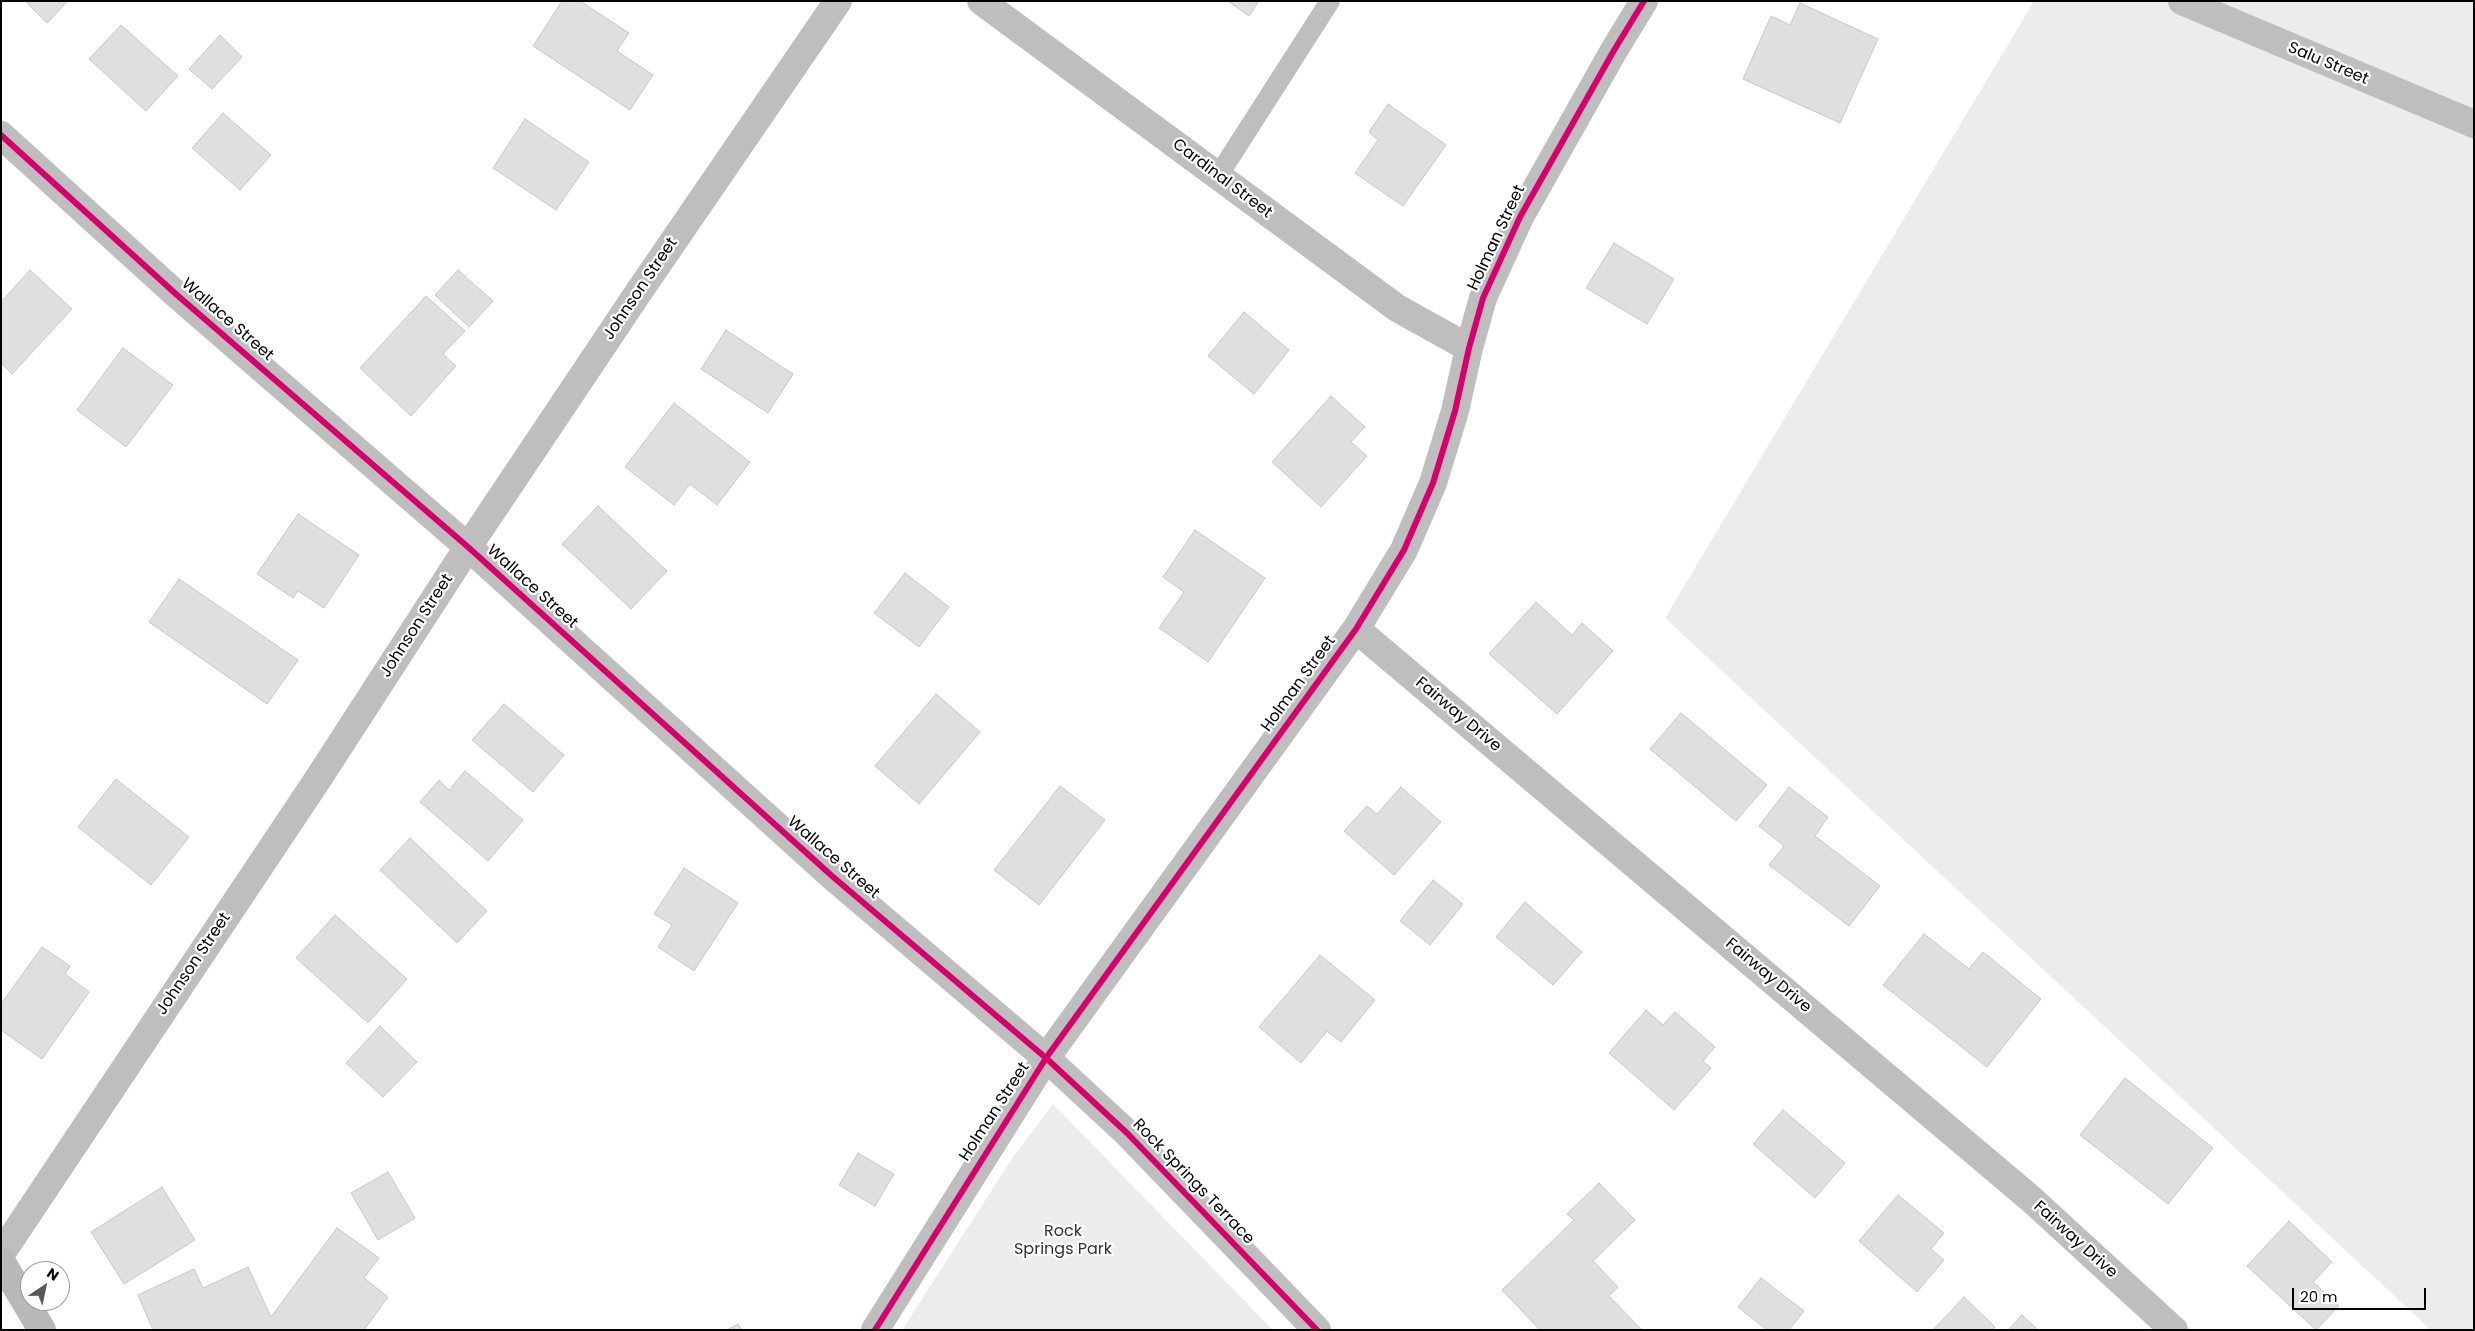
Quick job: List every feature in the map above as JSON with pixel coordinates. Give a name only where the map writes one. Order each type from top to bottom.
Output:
[{"type":"main road","points":[[1,1261],[42,1330]]},
{"type":"street","name":"Johnson Street","points":[[1,1254],[318,779],[468,547],[643,285],[838,1]]},
{"type":"street","name":"Cardinal Street","points":[[981,1],[1397,308],[1469,348]]},
{"type":"street","name":"Holman Street","points":[[875,1330],[1046,1058],[1356,629],[1404,550],[1433,484],[1455,411],[1469,348],[1483,298],[1520,217],[1644,1]]},
{"type":"street","name":"Salu Street","points":[[2182,1],[2474,124]]},
{"type":"street","name":"Wallace Street","points":[[1,136],[177,295],[468,547],[832,876],[1046,1058]]},
{"type":"street","name":"Fairway Drive","points":[[1356,629],[2030,1198],[2174,1330]]},
{"type":"street","name":"Rock Springs Terrace","points":[[1046,1058],[1127,1133],[1317,1330]]},
{"type":"lane","points":[[1218,176],[1330,1]]},
{"type":"green space","points":[[2034,1],[2474,1],[2474,1330],[2431,1330],[1665,618]]},
{"type":"green space","name":"Rock Springs Park","points":[[1053,1104],[1273,1330],[902,1330],[1013,1157]]},
{"type":"building","points":[[25,1],[68,1],[47,23]]},
{"type":"building","points":[[562,1],[580,1],[629,33],[617,51],[653,75],[630,110],[533,46]]},
{"type":"building","points":[[1228,1],[1259,1],[1249,16]]},
{"type":"building","points":[[1800,3],[1878,39],[1840,123],[1743,79],[1771,16],[1790,25]]},
{"type":"building","points":[[121,25],[178,76],[146,111],[89,59]]},
{"type":"building","points":[[220,35],[242,57],[212,89],[189,69]]},
{"type":"building","points":[[1388,104],[1446,145],[1403,206],[1355,173],[1378,140],[1369,132]]},
{"type":"building","points":[[223,113],[271,155],[240,190],[192,148]]},
{"type":"building","points":[[525,119],[589,162],[556,210],[493,168]]},
{"type":"building","points":[[1614,243],[1674,279],[1647,324],[1586,288]]},
{"type":"building","points":[[30,270],[72,309],[12,374],[1,363],[1,302]]},
{"type":"building","points":[[458,270],[493,301],[469,327],[435,295]]},
{"type":"building","points":[[426,296],[465,331],[443,354],[456,366],[411,416],[360,368]]},
{"type":"building","points":[[1244,312],[1289,350],[1254,394],[1208,356]]},
{"type":"building","points":[[726,330],[793,374],[768,413],[701,369]]},
{"type":"building","points":[[123,348],[173,385],[126,447],[77,410]]},
{"type":"building","points":[[1331,396],[1365,427],[1351,442],[1367,456],[1321,507],[1272,462]]},
{"type":"building","points":[[674,403],[750,462],[717,505],[690,484],[674,505],[625,467]]},
{"type":"building","points":[[598,506],[667,571],[631,609],[562,544]]},
{"type":"building","points":[[298,514],[359,555],[324,608],[298,591],[293,598],[257,574]]},
{"type":"building","points":[[1195,530],[1265,578],[1208,662],[1159,628],[1184,592],[1163,577]]},
{"type":"building","points":[[905,573],[949,607],[919,647],[874,613]]},
{"type":"building","points":[[179,579],[298,660],[267,704],[149,622]]},
{"type":"building","points":[[1536,602],[1572,635],[1582,623],[1613,651],[1557,714],[1489,654]]},
{"type":"building","points":[[936,694],[980,732],[919,804],[875,766]]},
{"type":"building","points":[[504,704],[564,755],[533,792],[472,740]]},
{"type":"building","points":[[1681,713],[1767,785],[1736,821],[1650,749]]},
{"type":"building","points":[[465,771],[523,820],[488,861],[420,802],[439,780],[449,790]]},
{"type":"building","points":[[116,779],[189,837],[151,885],[78,827]]},
{"type":"building","points":[[1060,786],[1105,820],[1039,905],[994,870]]},
{"type":"building","points":[[1401,787],[1441,822],[1394,875],[1344,831],[1367,806],[1377,814]]},
{"type":"building","points":[[1789,787],[1828,817],[1815,836],[1880,886],[1849,926],[1769,865],[1784,846],[1759,826]]},
{"type":"building","points":[[410,838],[487,911],[457,943],[380,870]]},
{"type":"building","points":[[684,868],[738,903],[694,971],[658,947],[672,925],[654,914]]},
{"type":"building","points":[[1433,880],[1463,904],[1430,945],[1400,921]]},
{"type":"building","points":[[1525,902],[1582,952],[1553,985],[1496,937]]},
{"type":"building","points":[[335,915],[407,979],[368,1023],[296,958]]},
{"type":"building","points":[[1924,934],[1969,969],[1983,952],[2041,999],[1987,1067],[1883,985]]},
{"type":"building","points":[[42,947],[70,966],[65,974],[89,992],[42,1059],[1,1030],[1,1004]]},
{"type":"building","points":[[1320,955],[1375,1000],[1341,1042],[1327,1031],[1301,1063],[1259,1027]]},
{"type":"building","points":[[1646,1010],[1663,1025],[1675,1012],[1715,1047],[1703,1061],[1711,1068],[1674,1110],[1609,1053]]},
{"type":"building","points":[[380,1026],[417,1062],[383,1097],[346,1063]]},
{"type":"building","points":[[2125,1078],[2213,1148],[2168,1204],[2080,1135]]},
{"type":"building","points":[[1783,1110],[1845,1163],[1815,1198],[1753,1144]]},
{"type":"building","points":[[858,1153],[894,1174],[875,1206],[839,1185]]},
{"type":"building","points":[[388,1172],[415,1218],[378,1240],[351,1193]]},
{"type":"building","points":[[1599,1183],[1635,1220],[1593,1261],[1618,1287],[1609,1296],[1642,1330],[1540,1330],[1502,1290],[1574,1220],[1567,1214]]},
{"type":"building","points":[[162,1187],[195,1240],[124,1284],[91,1232]]},
{"type":"building","points":[[1898,1195],[1944,1233],[1931,1249],[1944,1260],[1917,1292],[1859,1241]]},
{"type":"building","points":[[2289,1221],[2332,1262],[2313,1282],[2339,1306],[2316,1330],[2247,1266]]},
{"type":"building","points":[[337,1228],[379,1258],[364,1278],[388,1297],[364,1330],[153,1330],[138,1295],[194,1269],[203,1288],[248,1267],[271,1317]]},
{"type":"building","points":[[1761,1278],[1804,1311],[1789,1330],[1767,1330],[1738,1307]]},
{"type":"building","points":[[1964,1297],[1995,1327],[1992,1330],[1933,1330]]},
{"type":"building","points":[[2022,1315],[2038,1330],[2008,1330]]},
{"type":"building","points":[[738,1324],[742,1330],[727,1330]]},
{"type":"cycle path","points":[[875,1330],[1046,1058],[1356,629],[1404,550],[1433,483],[1455,411],[1469,348],[1483,298],[1520,217],[1644,1]]},
{"type":"cycle path","points":[[1,135],[177,295],[468,547],[832,876],[1046,1058],[1127,1133],[1317,1330]]}]
